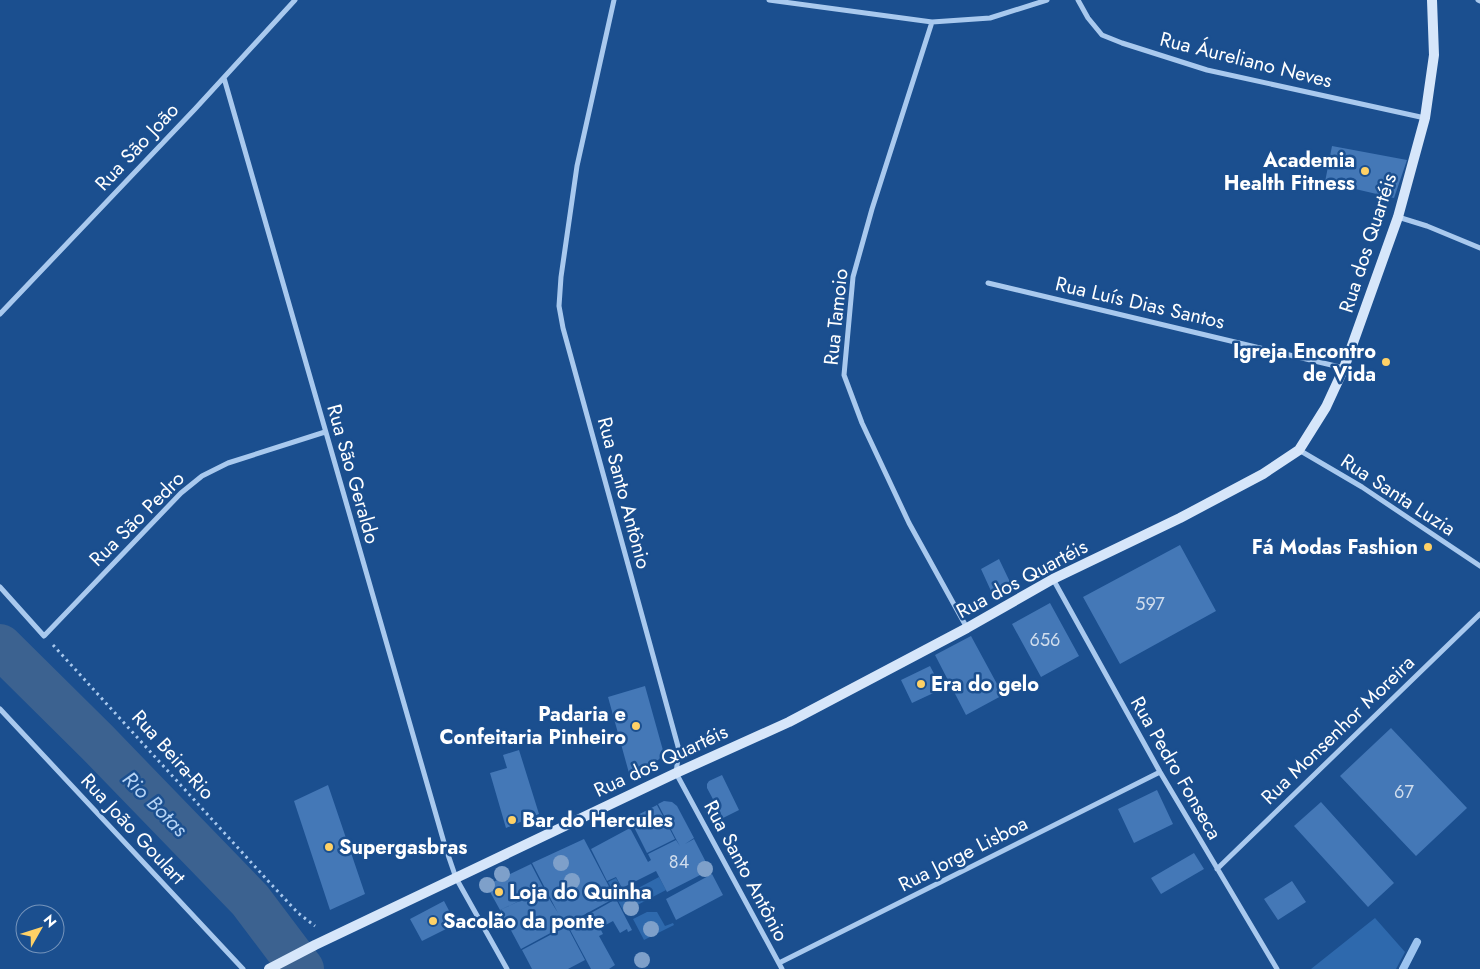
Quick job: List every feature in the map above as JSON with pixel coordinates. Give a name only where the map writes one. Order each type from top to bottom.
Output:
[{"type":"street","name":"Rua São João","points":[[0,314],[224,78],[294,0]]},
{"type":"street","name":"Rua Santo Antônio","points":[[614,0],[577,166],[561,276],[559,306],[563,328],[679,750],[676,773],[782,969]]},
{"type":"street","points":[[769,0],[932,22],[990,18],[1047,0]]},
{"type":"street","name":"Rua Áureliano Neves","points":[[1078,0],[1088,18],[1102,35],[1122,44],[1207,70],[1425,118]]},
{"type":"street","name":"Rua dos Quartéis","points":[[274,966],[315,944],[676,773],[789,722],[967,628],[1053,580],[1255,479],[1299,450],[1326,406],[1344,368],[1398,217],[1425,118],[1434,55],[1432,0]]},
{"type":"street","name":"Rua Tamoio","points":[[932,22],[872,209],[853,277],[844,375],[862,423],[909,523],[967,628]]},
{"type":"street","name":"Rua São Geraldo","points":[[224,78],[442,837],[456,878],[507,969]]},
{"type":"street","points":[[1398,217],[1427,226],[1480,248]]},
{"type":"street","name":"Rua Luís Dias Santos","points":[[988,284],[1344,368]]},
{"type":"street","name":"Rua São Pedro","points":[[44,636],[181,493],[202,476],[228,463],[325,432]]},
{"type":"street","name":"Rua Santa Luzia","points":[[1299,450],[1362,487],[1480,566]]},
{"type":"street","name":"Rua Pedro Fonseca","points":[[1053,580],[1160,772],[1277,969]]},
{"type":"street","points":[[0,587],[44,636]]},
{"type":"street","name":"Rua Monsenhor Moreira","points":[[1217,869],[1480,614]]},
{"type":"street","name":"Rua João Goulart","points":[[0,708],[244,969]]},
{"type":"street","name":"Rua Jorge Lisboa","points":[[779,963],[1160,772]]},
{"type":"path","name":"Rua Beira-Rio","points":[[44,636],[298,913],[329,938]]},
{"type":"shaded area","points":[[659,877],[666,890],[624,912],[608,882],[616,878],[625,895]]},
{"type":"shaded area","points":[[647,912],[657,912],[665,926],[673,923],[674,925],[644,940],[633,919]]},
{"type":"shaded area","points":[[1375,918],[1405,952],[1396,969],[1311,969]]},
{"type":"building","name":"Academia Health Fitness","points":[[1332,146],[1407,160],[1394,198],[1325,182]]},
{"type":"building","points":[[1180,545],[1216,611],[1120,664],[1083,597]]},
{"type":"building","points":[[999,559],[1010,582],[991,591],[981,569]]},
{"type":"building","points":[[1050,603],[1079,656],[1041,677],[1012,624]]},
{"type":"building","points":[[971,636],[1003,695],[966,715],[935,655]]},
{"type":"building","name":"Era do gelo","points":[[930,666],[942,689],[912,703],[901,680]]},
{"type":"building","name":"Padaria e Confeitaria Pinheiro","points":[[645,686],[664,754],[658,760],[629,773],[608,697]]},
{"type":"building","points":[[1391,728],[1467,808],[1416,856],[1340,776]]},
{"type":"building","points":[[519,750],[539,814],[506,828],[490,773],[507,768],[503,755]]},
{"type":"building","points":[[722,775],[739,810],[723,818],[707,788],[709,781]]},
{"type":"building","name":"Supergasbras","points":[[328,785],[365,894],[330,910],[294,801]]},
{"type":"building","points":[[1157,790],[1173,824],[1134,843],[1118,809]]},
{"type":"building","points":[[664,801],[672,802],[677,806],[694,838],[685,844],[694,839],[710,870],[667,892],[656,871],[622,888],[616,877],[607,881],[591,849],[630,828],[648,862],[651,860],[648,854],[676,840],[680,846],[658,804]]},
{"type":"building","points":[[1321,802],[1394,883],[1368,907],[1294,826]]},
{"type":"building","points":[[657,805],[675,839],[647,853],[630,819]]},
{"type":"building","points":[[584,839],[615,898],[521,949],[500,910],[544,890],[558,913],[532,863]]},
{"type":"building","points":[[1194,853],[1204,869],[1161,894],[1151,878]]},
{"type":"building","points":[[531,864],[544,889],[500,910],[489,890],[493,882]]},
{"type":"building","points":[[712,874],[723,895],[676,920],[666,899]]},
{"type":"building","points":[[1292,881],[1306,902],[1278,920],[1264,899]]},
{"type":"building","points":[[616,899],[632,930],[628,932],[627,929],[620,933],[613,921],[600,928],[603,934],[599,936],[615,965],[609,969],[591,969],[568,926]]},
{"type":"building","name":"Sacolão da ponte","points":[[444,901],[456,924],[422,941],[410,919]]},
{"type":"building","points":[[567,926],[585,960],[568,969],[532,969],[522,950]]},
{"type":"waterway","name":"Rio Botas","points":[[0,646],[97,742],[250,900],[302,969]]},
{"type":"waterway","points":[[1403,969],[1417,942]]},
{"type":"place","name":"Academia Health Fitness","points":[[1365,171]]},
{"type":"place","name":"Igreja Encontro de Vida","points":[[1386,362]]},
{"type":"place","name":"Fá Modas Fashion","points":[[1428,547]]},
{"type":"place","name":"Era do gelo","points":[[921,684]]},
{"type":"place","name":"Padaria e Confeitaria Pinheiro","points":[[636,726]]},
{"type":"place","name":"Bar do Hercules","points":[[512,820]]},
{"type":"place","name":"Supergasbras","points":[[329,847]]},
{"type":"place","name":"Loja do Quinha","points":[[499,892]]},
{"type":"place","name":"Sacolão da ponte","points":[[433,921]]}]
